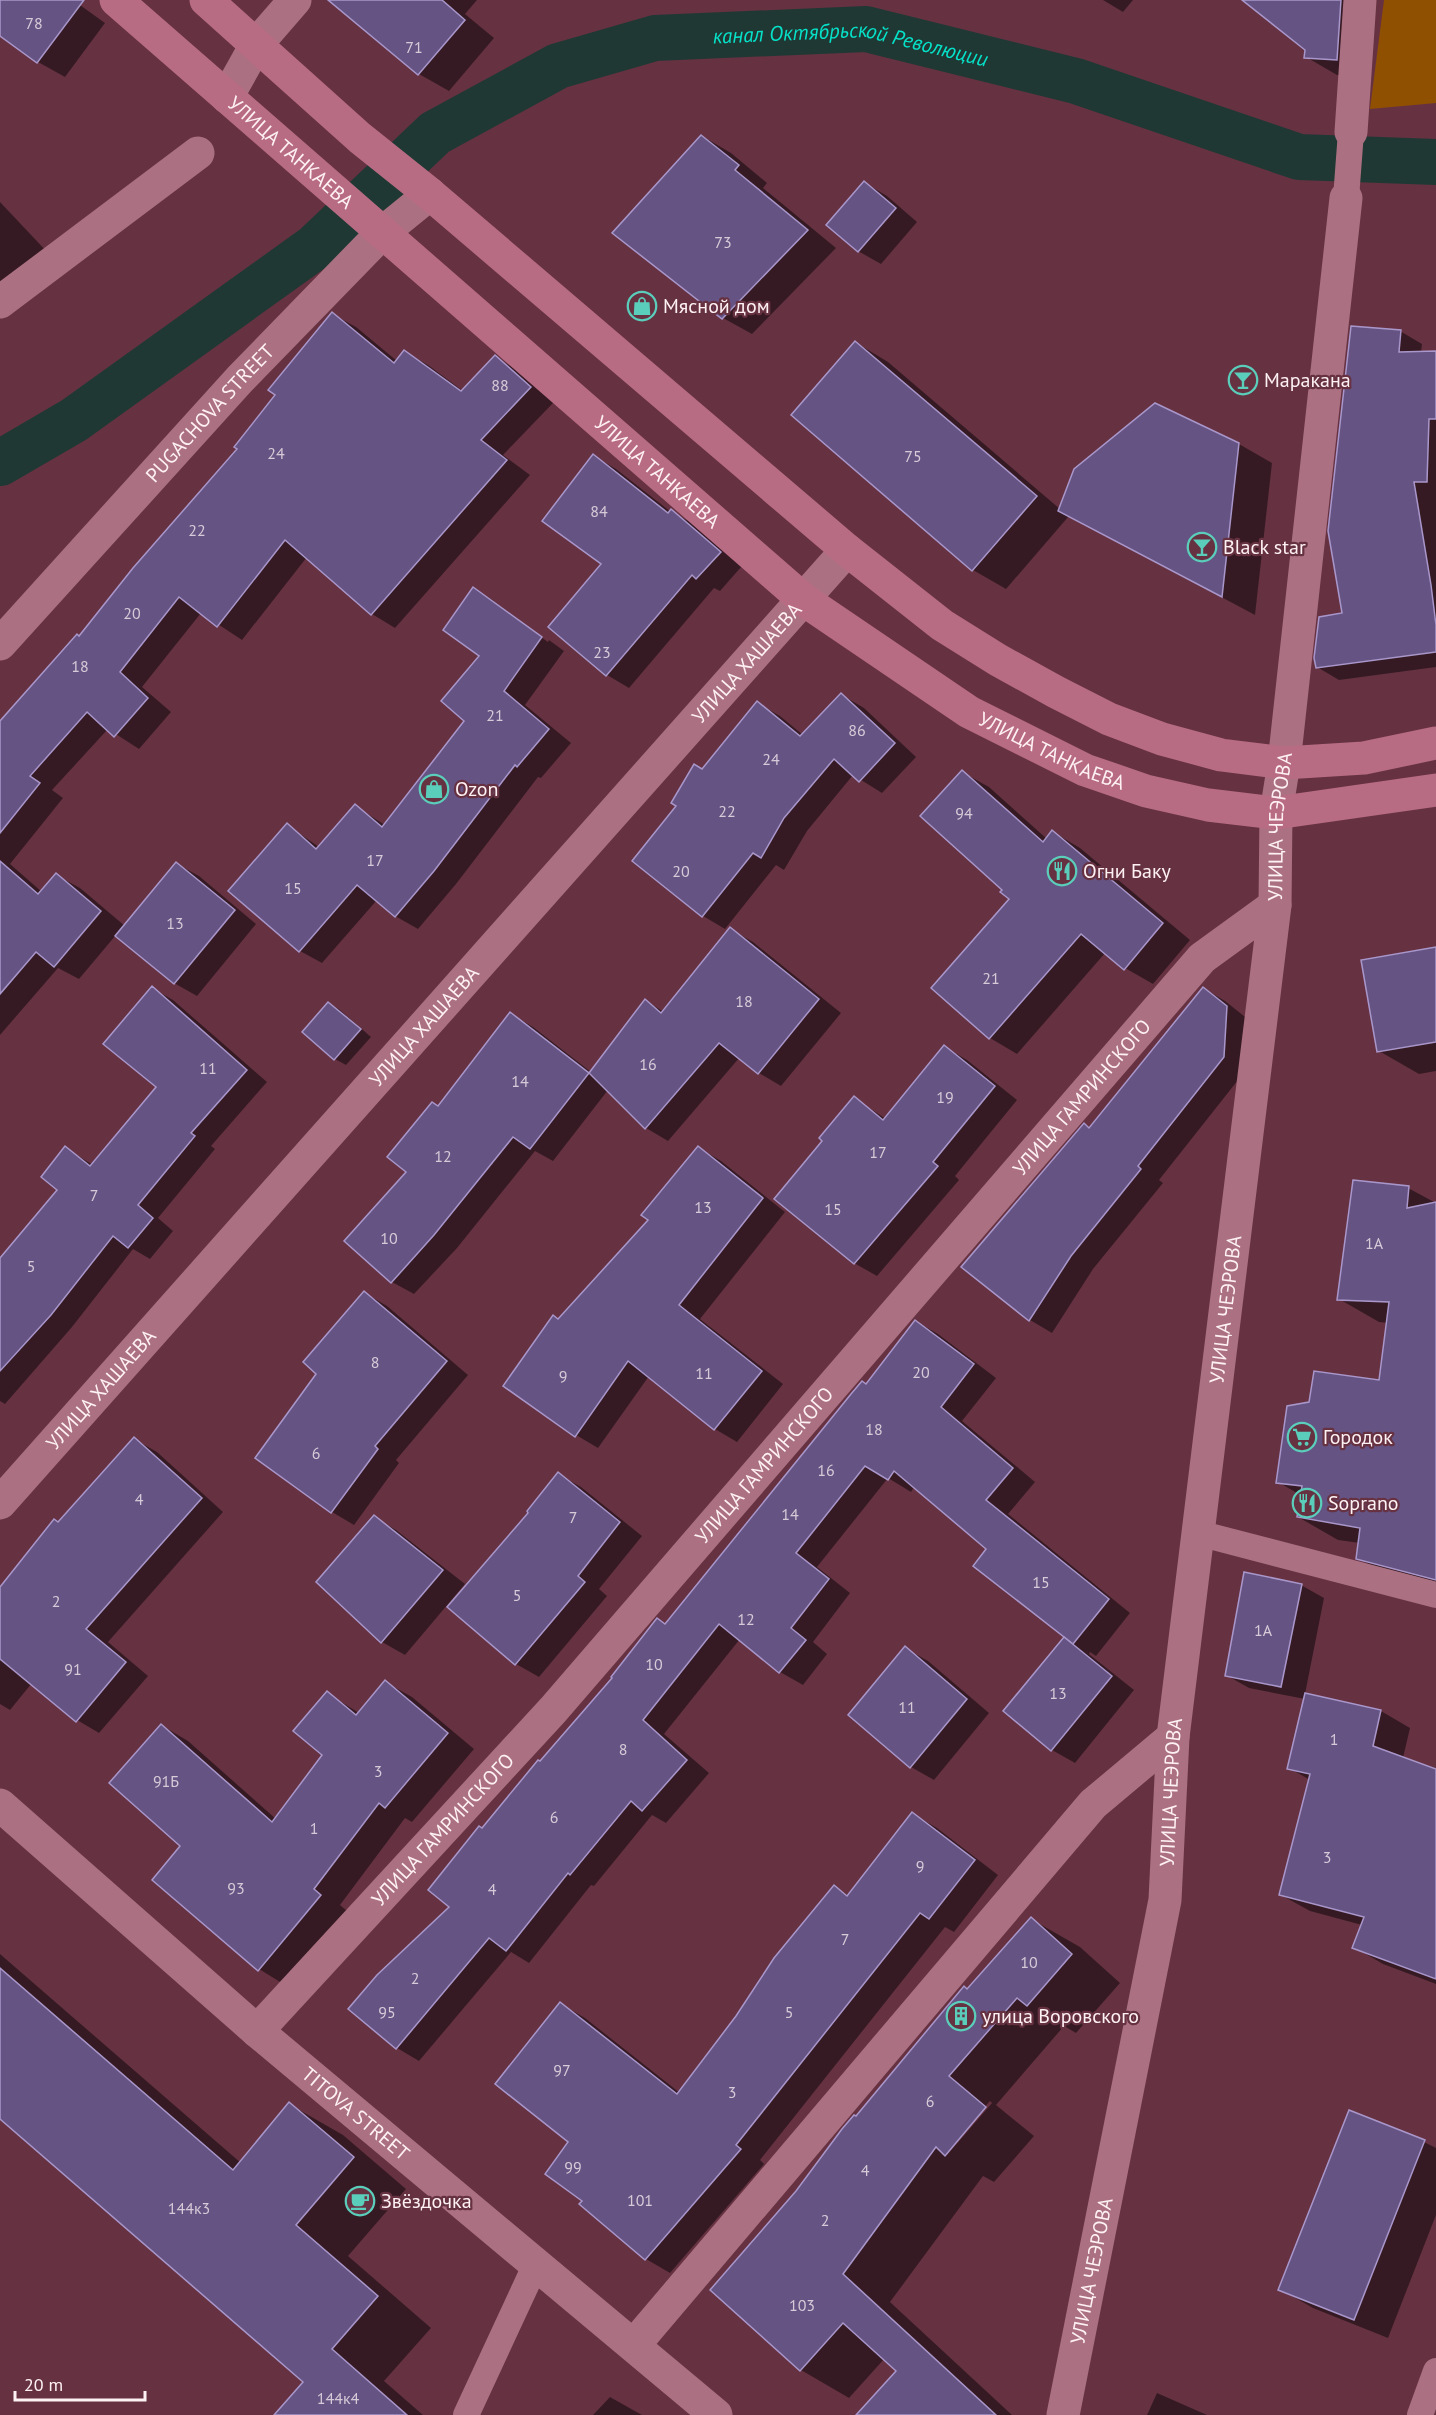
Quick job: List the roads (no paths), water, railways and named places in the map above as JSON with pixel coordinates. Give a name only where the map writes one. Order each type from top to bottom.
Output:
[{"type":"main road","name":"УЛИЦА ТАНКАЕВА","points":[[116,0],[804,600],[969,712],[1085,770],[1146,791],[1208,805],[1276,813],[1436,790]]},
{"type":"main road","points":[[206,0],[360,138],[430,194],[847,550],[942,625],[998,660],[1109,719],[1162,739],[1221,755],[1284,764],[1364,758],[1436,743]]},
{"type":"street","points":[[227,97],[256,45],[295,0]]},
{"type":"street","points":[[1351,132],[1360,0]]},
{"type":"street","points":[[0,302],[198,153]]},
{"type":"street","name":"PUGACHOVA STREET","points":[[0,644],[240,380],[381,232],[430,194]]},
{"type":"street","name":"УЛИЦА ЧЕЭРОВА","points":[[1063,2415],[1165,1900],[1173,1737],[1275,904],[1276,813],[1284,764],[1346,198]]},
{"type":"street","name":"УЛИЦА ХАШАЕВА","points":[[0,1503],[847,550]]},
{"type":"street","name":"УЛИЦА ГАМРИНСКОГО","points":[[257,2031],[553,1710],[1202,958],[1275,904]]},
{"type":"street","points":[[634,2345],[1093,1804],[1173,1737]]},
{"type":"street","name":"TITOVA STREET","points":[[0,1805],[257,2031],[716,2415]]},
{"type":"lane","points":[[1346,198],[1351,132]]},
{"type":"lane","points":[[1198,1533],[1436,1595]]},
{"type":"lane","points":[[466,2415],[536,2264]]},
{"type":"lane","points":[[1420,2415],[1436,2371]]},
{"type":"waterway","name":"канал Октябрьской Революции","points":[[0,463],[74,420],[315,247],[435,133],[558,66],[655,38],[866,29],[1076,81],[1299,157],[1436,162]]},
{"type":"place","name":"Мясной дом","points":[[642,306]]},
{"type":"place","name":"Маракана","points":[[1243,380]]},
{"type":"place","name":"Black star","points":[[1202,547]]},
{"type":"place","name":"Ozon","points":[[434,789]]},
{"type":"place","name":"Огни Баку","points":[[1062,871]]},
{"type":"place","name":"Городок","points":[[1302,1437]]},
{"type":"place","name":"Soprano","points":[[1307,1503]]},
{"type":"place","name":"улица Воровского","points":[[961,2016]]},
{"type":"place","name":"Звёздочка","points":[[360,2201]]}]
